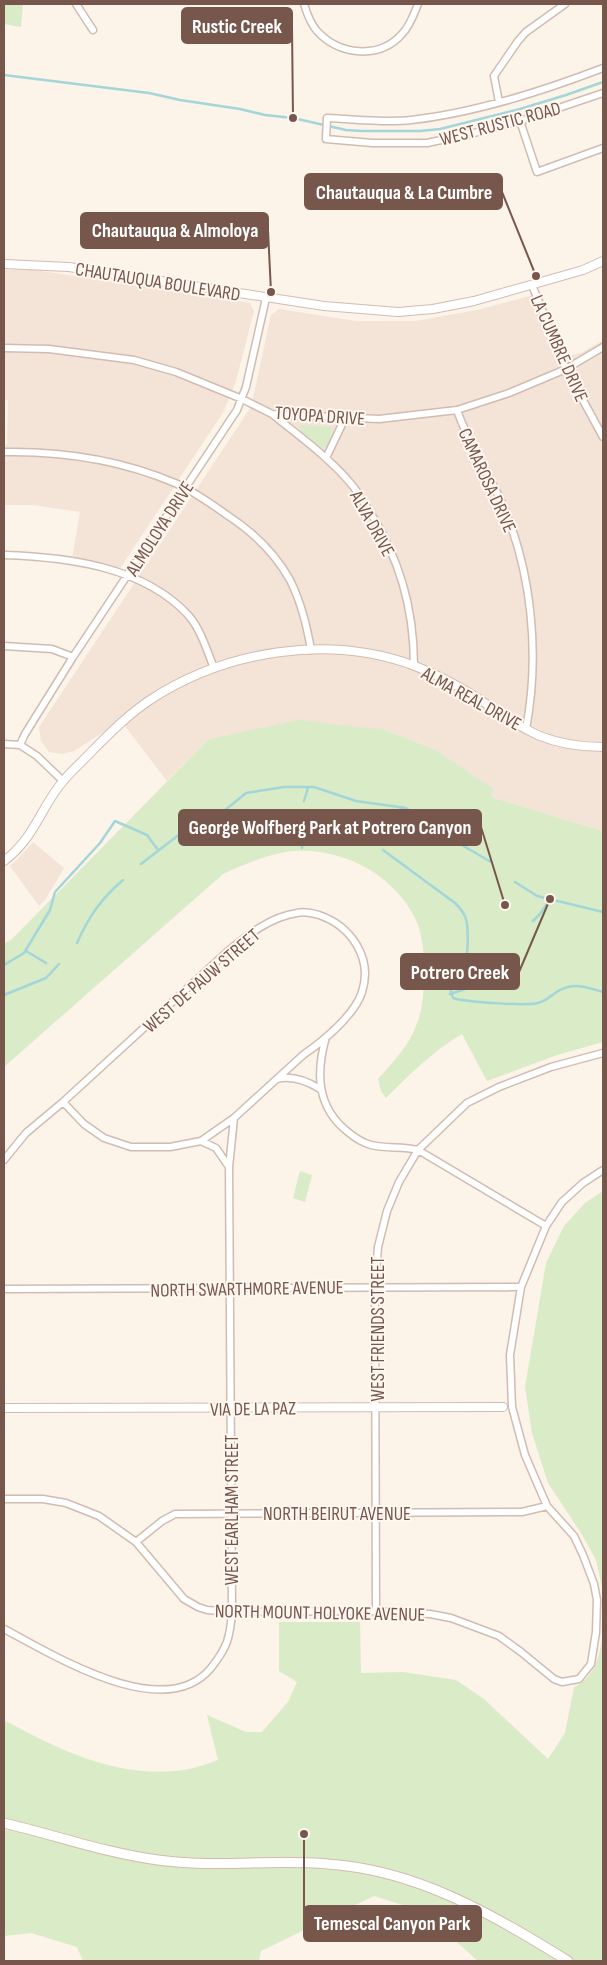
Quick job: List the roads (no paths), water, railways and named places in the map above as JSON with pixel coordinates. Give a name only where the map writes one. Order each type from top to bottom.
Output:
[{"type":"main road","points":[[4,1823],[84,1845],[159,1861],[330,1864],[384,1873],[445,1892],[487,1913],[568,1961]]},
{"type":"street","points":[[76,4],[93,30]]},
{"type":"street","points":[[304,4],[309,20],[328,41],[353,52],[367,52],[391,44],[402,34],[412,19],[418,4]]},
{"type":"street","points":[[565,4],[526,32],[494,76],[499,102],[564,83],[603,68]]},
{"type":"street","name":"WEST RUSTIC ROAD","points":[[499,102],[410,120],[327,124],[326,139],[372,143],[427,143],[520,121],[603,93]]},
{"type":"street","points":[[520,121],[537,172],[603,148]]},
{"type":"street","name":"CHAUTAUQUA BOULEVARD","points":[[4,264],[69,268],[332,307],[398,312],[433,310],[474,301],[583,270],[603,261]]},
{"type":"street","name":"LA CUMBRE DRIVE","points":[[532,285],[566,369],[603,437]]},
{"type":"street","name":"ALMOLOYA DRIVE","points":[[20,745],[73,657],[128,576],[242,399],[266,298]]},
{"type":"street","name":"TOYOPA DRIVE","points":[[4,348],[49,349],[134,360],[176,372],[242,399],[272,414],[379,419],[457,410],[509,393],[566,369],[603,347]]},
{"type":"street","name":"CAMAROSA DRIVE","points":[[457,410],[462,426],[502,503],[514,536],[524,574],[534,643],[529,713],[526,729]]},
{"type":"street","name":"ALVA DRIVE","points":[[272,414],[326,458],[353,485],[380,527],[400,572],[411,613],[414,666]]},
{"type":"street","points":[[326,458],[345,418]]},
{"type":"street","points":[[4,452],[62,454],[104,460],[176,483],[197,494],[246,528],[275,558],[290,580],[300,604],[311,650]]},
{"type":"street","points":[[4,556],[40,556],[103,567],[128,576],[158,591],[190,617],[203,639],[214,668]]},
{"type":"street","points":[[4,646],[52,649],[73,657]]},
{"type":"street","name":"ALMA REAL DRIVE","points":[[4,861],[26,840],[63,781],[123,720],[150,700],[186,679],[214,668],[274,653],[311,650],[345,651],[414,666],[460,687],[509,720],[526,729],[575,745],[603,747]]},
{"type":"street","points":[[4,744],[20,745],[37,756],[63,781]]},
{"type":"street","name":"WEST DE PAUW STREET","points":[[4,1160],[26,1133],[63,1102],[228,951],[252,932],[284,916],[298,912],[314,914],[341,926],[353,937],[364,964],[366,979],[357,1004],[326,1036]]},
{"type":"street","points":[[63,1102],[84,1124],[104,1138],[131,1147],[170,1147],[201,1141],[234,1118],[326,1036]]},
{"type":"street","points":[[326,1036],[320,1058],[318,1088],[331,1115],[341,1127],[370,1145],[388,1148],[408,1147],[418,1150],[546,1226]]},
{"type":"street","name":"WEST FRIENDS STREET","points":[[376,1611],[377,1406],[375,1286],[378,1247],[387,1211],[399,1182],[418,1150],[468,1103],[500,1087],[551,1067],[603,1053]]},
{"type":"street","points":[[276,1080],[289,1077],[297,1078],[318,1088]]},
{"type":"street","name":"WEST EARLHAM STREET","points":[[4,1629],[84,1670],[110,1681],[137,1688],[161,1690],[189,1684],[208,1672],[223,1654],[231,1632],[232,1612],[229,1167],[234,1118]]},
{"type":"street","points":[[201,1141],[216,1148],[229,1167]]},
{"type":"street","points":[[547,1506],[525,1455],[512,1407],[510,1355],[521,1287],[546,1226],[562,1202],[583,1183],[603,1170]]},
{"type":"street","name":"NORTH SWARTHMORE AVENUE","points":[[4,1289],[375,1286],[521,1287]]},
{"type":"street","name":"VIA DE LA PAZ","points":[[4,1408],[503,1407]]},
{"type":"street","name":"NORTH MOUNT HOLYOKE AVENUE","points":[[4,1499],[43,1499],[66,1503],[99,1516],[136,1542],[184,1599],[207,1610],[232,1612],[376,1611],[430,1614],[473,1625],[499,1636],[554,1679],[562,1682],[579,1679],[591,1664],[596,1632],[597,1600],[594,1584],[574,1536],[547,1506]]},
{"type":"street","name":"NORTH BEIRUT AVENUE","points":[[136,1542],[162,1521],[175,1514],[522,1512],[547,1506]]},
{"type":"waterway","points":[[4,75],[149,93],[265,115],[293,118],[346,130],[362,131],[440,129],[520,109],[603,82]]},
{"type":"waterway","points":[[218,816],[246,793],[284,787],[314,787],[356,801],[406,808],[411,812]]},
{"type":"waterway","points":[[304,801],[308,788]]},
{"type":"waterway","points":[[389,829],[391,821],[402,807]]},
{"type":"waterway","points":[[4,965],[24,953],[50,910],[55,892],[100,843],[115,821],[147,835],[158,850]]},
{"type":"waterway","points":[[141,864],[189,827],[198,824]]},
{"type":"waterway","points":[[431,827],[491,862]]},
{"type":"waterway","points":[[302,848],[303,829]]},
{"type":"waterway","points":[[383,850],[455,903],[464,914],[468,930],[468,944],[464,969],[450,988],[453,998],[482,1002],[531,1004],[544,1001],[564,988],[575,986],[603,992]]},
{"type":"waterway","points":[[77,943],[96,908],[123,880]]},
{"type":"waterway","points":[[515,882],[537,896],[603,912]]},
{"type":"waterway","points":[[533,921],[550,899]]},
{"type":"waterway","points":[[26,951],[46,963]]},
{"type":"waterway","points":[[4,995],[46,978],[59,964]]},
{"type":"waterway","points":[[450,994],[471,987],[490,976]]},
{"type":"place","name":"Rustic Creek","points":[[293,118]]},
{"type":"place","name":"Chautauqua & La Cumbre","points":[[536,276]]},
{"type":"place","name":"Chautauqua & Almoloya","points":[[271,292]]},
{"type":"place","name":"Potrero Creek","points":[[550,899]]},
{"type":"place","name":"George Wolfberg Park at Potrero Canyon","points":[[505,905]]},
{"type":"place","name":"Temescal Canyon Park","points":[[304,1834]]}]
